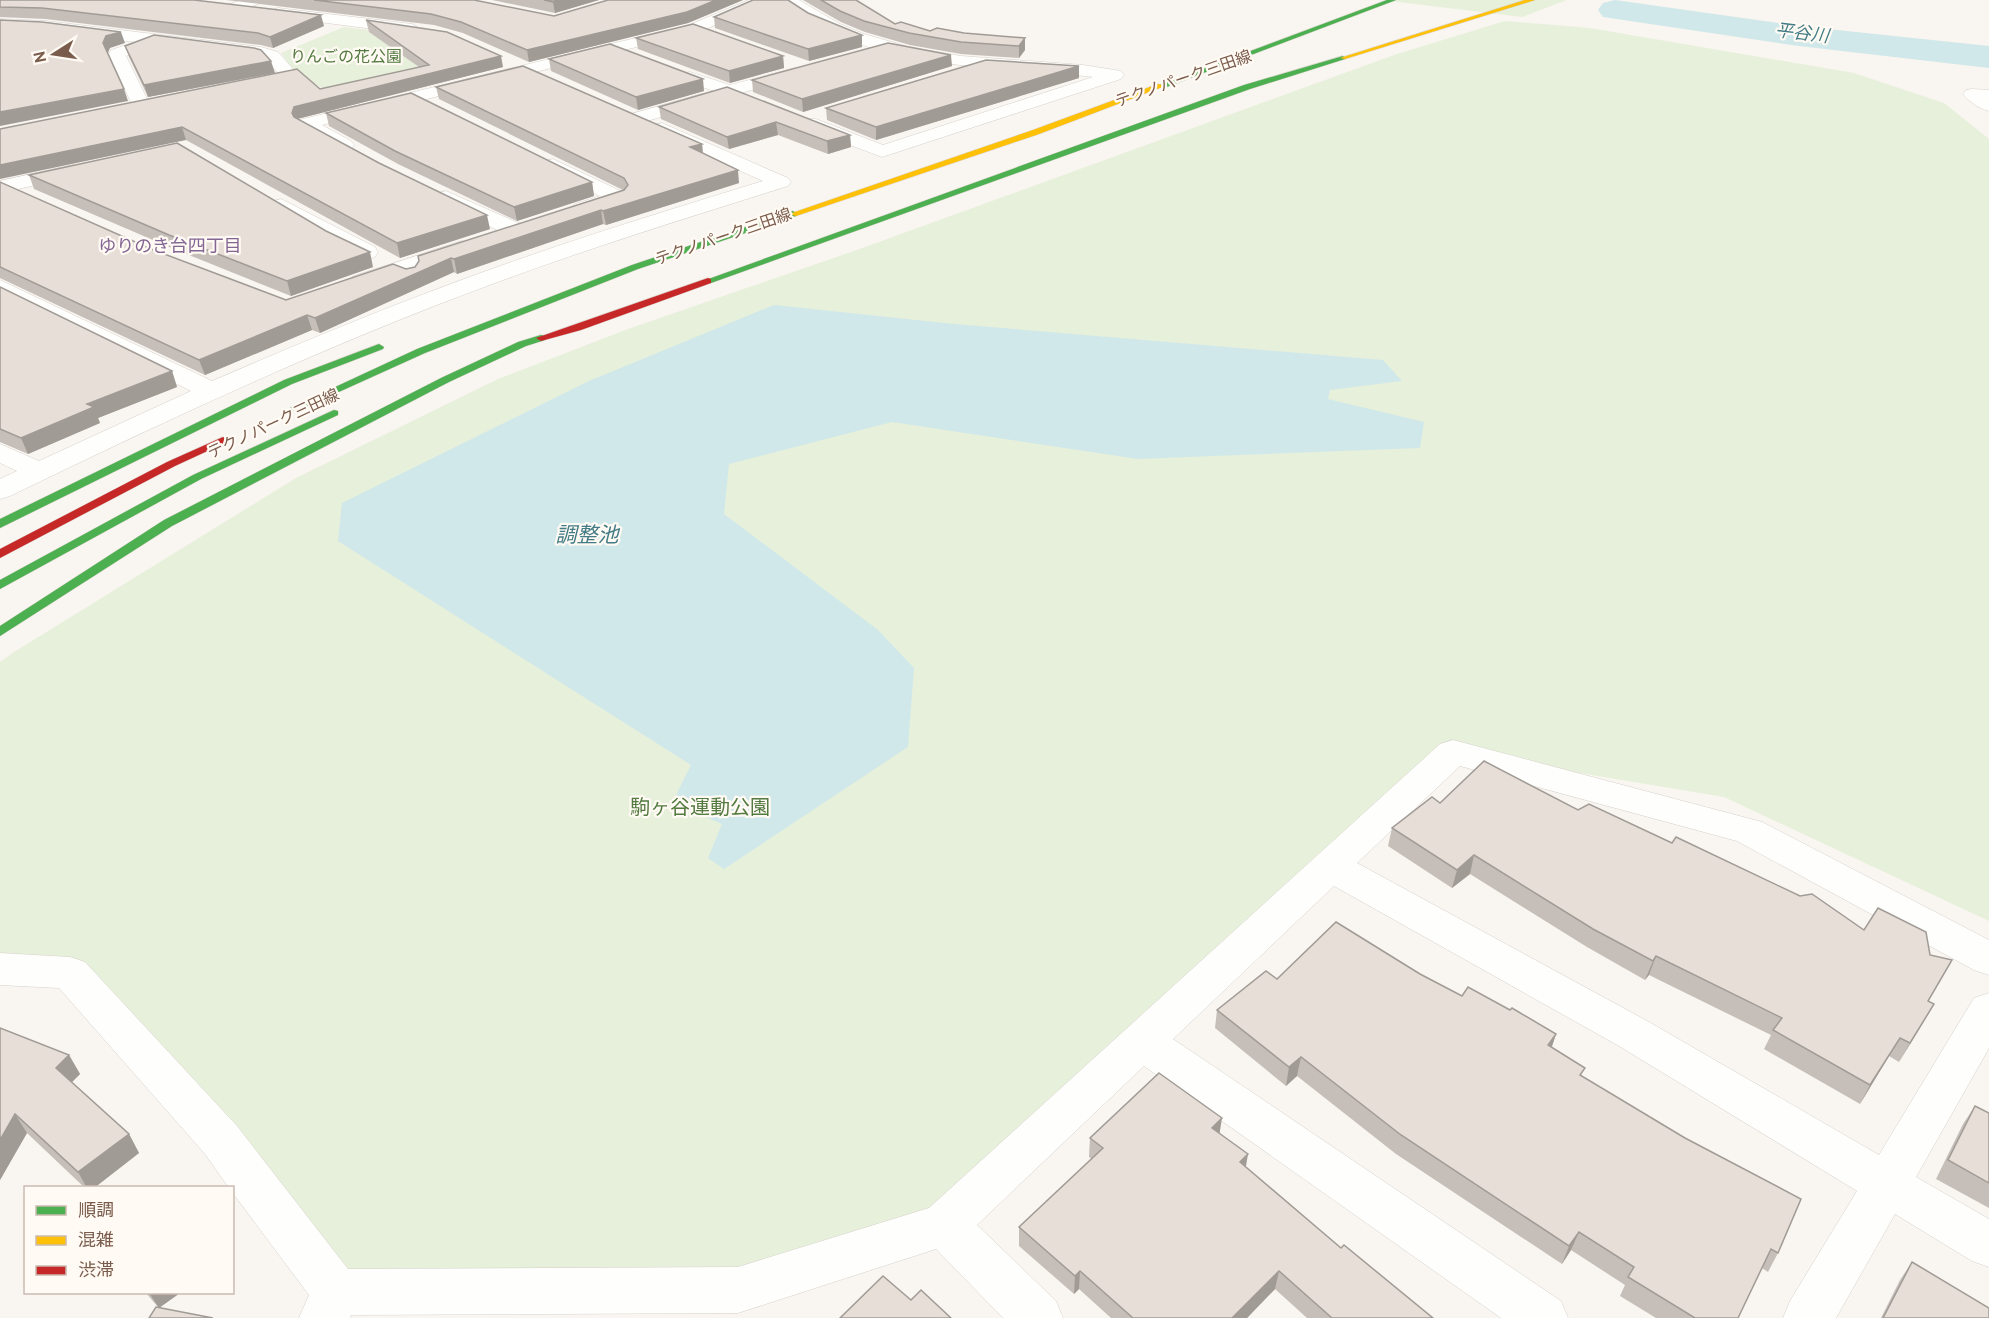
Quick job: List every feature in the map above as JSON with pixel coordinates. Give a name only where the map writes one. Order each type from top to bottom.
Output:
[{"type":"main road","points":[[1036,132],[1059,116],[1363,0]]},
{"type":"main road","name":"テクノパーク三田線","points":[[280,415],[421,351],[635,267],[1036,132],[1393,0]]},
{"type":"main road","name":"テクノパーク三田線","points":[[1232,77],[1490,0]]},
{"type":"main road","points":[[522,344],[578,328],[1294,70],[1462,23],[1532,0]]},
{"type":"main road","points":[[1027,119],[1181,69]]},
{"type":"main road","points":[[1070,135],[1246,87]]},
{"type":"main road","name":"テクノパーク三田線","points":[[888,197],[1113,119]]},
{"type":"main road","points":[[512,300],[566,282],[635,267]]},
{"type":"main road","points":[[0,632],[168,523],[445,380],[522,344],[704,268]]},
{"type":"main road","points":[[497,340],[529,327]]},
{"type":"main road","points":[[0,524],[288,382],[394,342]]},
{"type":"main road","name":"テクノパーク三田線","points":[[0,585],[197,477],[347,407]]},
{"type":"main road","name":"テクノパーク三田線","points":[[0,554],[171,464],[236,434]]},
{"type":"street","points":[[119,111],[148,105],[117,54],[255,0]]},
{"type":"street","points":[[362,155],[306,124],[695,28],[762,0]]},
{"type":"street","points":[[789,0],[809,16],[834,29],[884,48],[987,64],[1089,69],[1115,75],[882,151],[797,118],[824,113]]},
{"type":"street","points":[[200,4],[433,32]]},
{"type":"street","points":[[0,24],[46,26],[261,52],[272,56],[291,77],[234,88]]},
{"type":"street","points":[[695,28],[716,36]]},
{"type":"street","points":[[863,54],[884,48]]},
{"type":"street","points":[[615,49],[646,60]]},
{"type":"street","points":[[502,57],[552,79]]},
{"type":"street","points":[[0,490],[212,391],[330,339],[446,293],[552,255],[781,182],[632,115],[809,69],[778,58]]},
{"type":"street","points":[[944,77],[987,64]]},
{"type":"street","points":[[677,72],[760,103]]},
{"type":"street","points":[[1989,95],[1972,94],[1989,106]]},
{"type":"street","points":[[416,97],[443,109]]},
{"type":"street","points":[[537,157],[618,196],[567,213]]},
{"type":"street","points":[[3,187],[88,168]]},
{"type":"street","points":[[3,187],[38,200]]},
{"type":"street","points":[[432,190],[515,230]]},
{"type":"street","points":[[262,194],[339,238],[446,293]]},
{"type":"street","points":[[345,287],[536,224]]},
{"type":"street","points":[[0,287],[212,391]]},
{"type":"street","points":[[0,452],[39,472]]},
{"type":"street","points":[[0,969],[70,973],[221,1140],[330,1305],[738,1290],[944,1225],[1453,752],[1749,831],[1989,959]]},
{"type":"street","points":[[1330,866],[1634,1034],[1989,1245]]},
{"type":"street","points":[[1808,1318],[1989,1010]]},
{"type":"street","points":[[1142,1041],[1544,1318]]},
{"type":"street","points":[[944,1225],[1038,1318]]},
{"type":"green space","points":[[1382,0],[1567,0],[1522,17]]},
{"type":"green space","name":"駒ヶ谷運動公園","points":[[1505,21],[1590,28],[1854,73],[1944,103],[1989,139],[1989,921],[1724,797],[1453,752],[944,1225],[738,1290],[336,1292],[70,973],[0,969],[0,662],[14,652],[296,478],[498,379],[628,329],[854,251],[1397,54]]},
{"type":"green space","name":"りんごの花公園","points":[[344,27],[427,37],[473,55],[327,90],[297,76],[281,53]]},
{"type":"water","name":"調整池","points":[[774,305],[954,324],[1383,360],[1402,381],[1330,390],[1328,399],[1424,422],[1420,448],[1138,459],[892,422],[729,464],[724,514],[878,630],[914,668],[908,747],[724,869],[708,858],[722,824],[672,803],[691,765],[338,541],[342,503],[589,381]]},
{"type":"building","points":[[0,0],[194,0],[321,15],[270,37],[258,33],[42,8],[0,7]]},
{"type":"building","points":[[314,0],[474,0],[554,16],[608,0],[716,0],[687,12],[527,50],[461,22],[431,14]]},
{"type":"building","points":[[753,0],[788,0],[808,13],[862,35],[808,49],[714,17]]},
{"type":"building","points":[[821,0],[856,0],[895,24],[901,22],[930,31],[937,28],[964,33],[1025,38],[1019,46],[961,42],[909,33],[864,21]]},
{"type":"building","points":[[0,20],[42,22],[121,32],[106,36],[103,43],[124,89],[0,112]]},
{"type":"building","points":[[366,20],[447,32],[501,56],[294,107],[292,113],[294,117],[379,163],[487,215],[397,243],[182,127],[0,165],[0,129],[297,69],[320,89],[429,65]]},
{"type":"building","points":[[693,24],[783,56],[729,71],[636,38]]},
{"type":"building","points":[[154,35],[254,48],[261,50],[271,61],[144,85],[125,46]]},
{"type":"building","points":[[888,43],[951,55],[802,99],[752,80]]},
{"type":"building","points":[[610,44],[703,79],[636,97],[549,59]]},
{"type":"building","points":[[986,60],[1079,66],[876,127],[826,108]]},
{"type":"building","points":[[523,66],[702,144],[690,147],[738,170],[601,210],[454,259],[451,258],[315,318],[307,315],[199,360],[0,267],[0,182],[151,249],[286,300],[393,264],[406,269],[415,267],[419,261],[418,256],[624,190],[628,185],[624,178],[436,87]]},
{"type":"building","points":[[727,87],[850,135],[827,141],[776,122],[727,137],[659,107]]},
{"type":"building","points":[[411,93],[592,182],[514,207],[395,151],[326,113]]},
{"type":"building","points":[[177,143],[326,231],[370,252],[287,281],[169,235],[29,175]]},
{"type":"building","points":[[0,287],[172,371],[87,404],[94,407],[21,438],[0,429]]},
{"type":"building","points":[[1484,761],[1578,810],[1589,804],[1672,843],[1676,837],[1800,896],[1812,894],[1864,930],[1878,908],[1926,932],[1930,955],[1952,960],[1928,1001],[1934,1004],[1910,1043],[1900,1038],[1870,1085],[1773,1030],[1782,1018],[1656,956],[1653,961],[1593,929],[1474,855],[1457,870],[1392,828],[1432,797],[1440,803]]},
{"type":"building","points":[[1336,922],[1420,974],[1462,996],[1468,987],[1510,1010],[1512,1008],[1556,1034],[1548,1045],[1585,1068],[1580,1075],[1685,1138],[1801,1199],[1778,1253],[1771,1249],[1738,1318],[1695,1318],[1628,1277],[1634,1267],[1579,1232],[1569,1246],[1401,1135],[1301,1057],[1289,1067],[1217,1010],[1266,971],[1277,979]]},
{"type":"building","points":[[0,1028],[69,1055],[56,1068],[129,1134],[78,1172],[15,1114],[0,1140]]},
{"type":"building","points":[[1159,1073],[1222,1118],[1212,1128],[1248,1154],[1240,1162],[1341,1248],[1344,1245],[1433,1318],[1332,1318],[1279,1271],[1232,1318],[1133,1318],[1080,1271],[1075,1276],[1019,1227],[1103,1148],[1090,1138]]},
{"type":"building","points":[[1975,1106],[1989,1113],[1989,1183],[1948,1160]]},
{"type":"building","points":[[1912,1262],[1989,1308],[1989,1318],[1883,1318]]},
{"type":"building","points":[[883,1276],[911,1300],[921,1290],[951,1318],[840,1318]]},
{"type":"building","points":[[156,1307],[213,1318],[149,1318]]},
{"type":"waterway","name":"平谷川","points":[[1615,10],[1799,36],[1989,57]]},
{"type":"traffic: fast","points":[[1161,86],[1393,0]]},
{"type":"traffic: fast","points":[[708,281],[1247,87],[1343,58]]},
{"type":"traffic: fast","points":[[295,408],[421,351],[635,267],[793,214]]},
{"type":"traffic: fast","points":[[0,632],[168,523],[445,380],[522,344],[541,338]]},
{"type":"traffic: fast","points":[[0,524],[288,382],[379,347]]},
{"type":"traffic: fast","points":[[0,585],[197,477],[334,413]]},
{"type":"traffic: slow","points":[[1343,58],[1532,0]]},
{"type":"traffic: slow","points":[[793,214],[1036,132],[1161,86]]},
{"type":"traffic: jam","points":[[541,338],[578,328],[708,281]]},
{"type":"traffic: jam","points":[[0,554],[171,464],[223,440]]},
{"type":"district","name":"ゆりのき台四丁目","points":[[170,246]]}]
